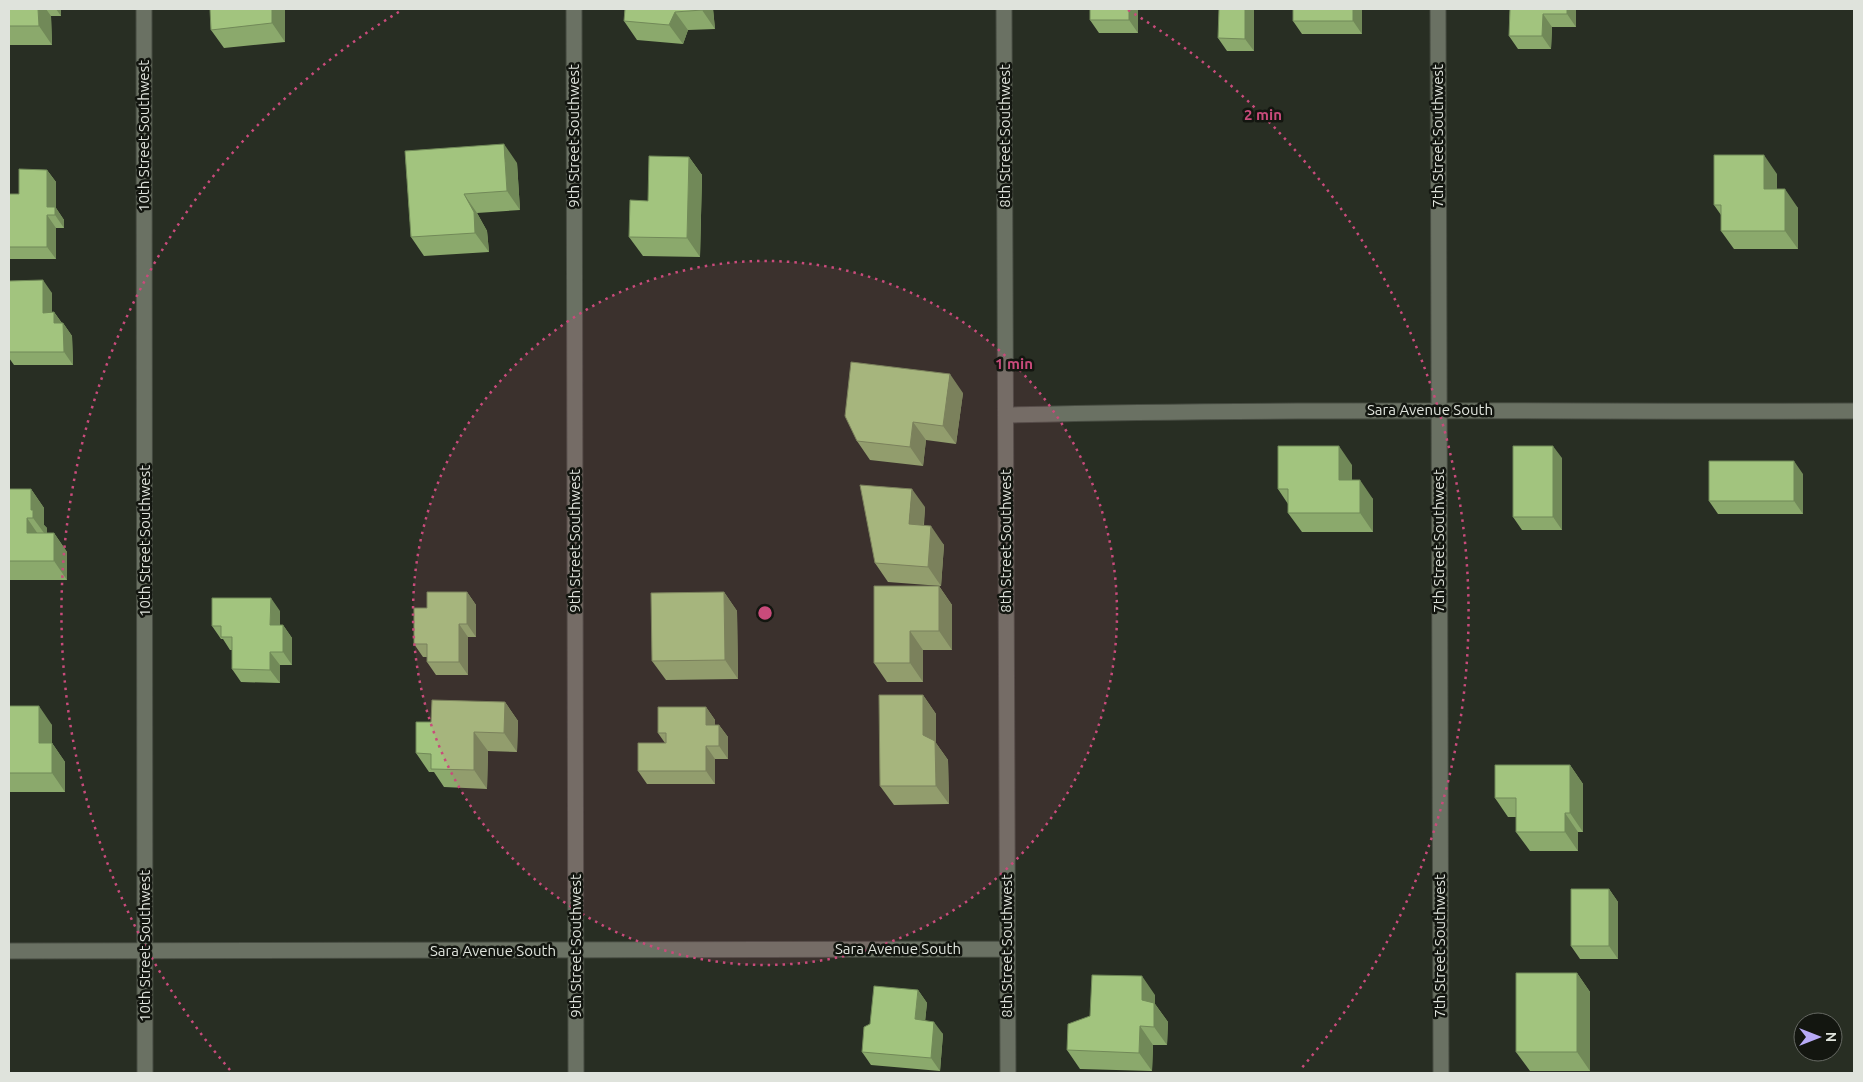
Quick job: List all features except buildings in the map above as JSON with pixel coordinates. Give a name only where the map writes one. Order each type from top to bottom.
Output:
[{"type":"street","name":"10th Street Southwest","points":[[144,9],[145,1073]]},
{"type":"street","name":"9th Street Southwest","points":[[574,9],[576,1073]]},
{"type":"street","name":"8th Street Southwest","points":[[1004,9],[1008,1073]]},
{"type":"street","name":"7th Street Southwest","points":[[1438,9],[1441,1073]]},
{"type":"street","name":"Sara Avenue South","points":[[1006,415],[1439,410],[1565,412],[1854,411]]},
{"type":"street","name":"Sara Avenue South","points":[[9,951],[1007,949]]}]
